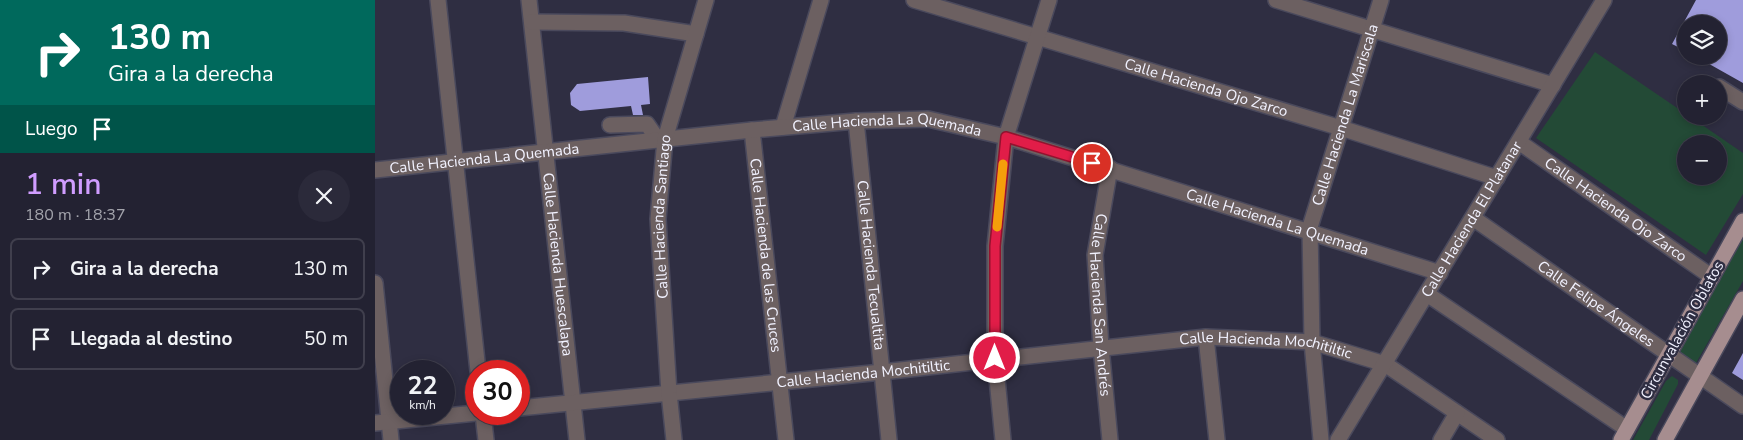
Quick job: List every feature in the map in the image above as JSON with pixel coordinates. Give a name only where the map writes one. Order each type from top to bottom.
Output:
[{"type":"main road","name":"Circunvalación Oblatos","points":[[1624,434],[1743,221]]},
{"type":"main road","points":[[1665,440],[1743,299]]},
{"type":"street","points":[[438,0],[477,360]]},
{"type":"street","name":"Calle Hacienda Huescalapa","points":[[529,0],[577,440]]},
{"type":"street","name":"Calle Hacienda Santiago","points":[[674,440],[657,219],[661,140],[706,0]]},
{"type":"street","points":[[783,127],[821,0]]},
{"type":"street","name":"Calle Hacienda Ojo Zarco","points":[[914,0],[1341,128],[1497,178]]},
{"type":"street","points":[[1003,440],[995,358],[995,246],[1006,137],[1049,0]]},
{"type":"street","points":[[1276,0],[1553,85]]},
{"type":"street","name":"Calle Hacienda La Mariscala","points":[[1321,440],[1312,342],[1310,227],[1381,0]]},
{"type":"street","name":"Calle Hacienda El Platanar","points":[[1338,440],[1605,0]]},
{"type":"street","points":[[531,22],[624,23],[696,34]]},
{"type":"street","points":[[1727,92],[1743,102]]},
{"type":"street","name":"Calle Hacienda La Quemada","points":[[375,170],[783,127],[928,118],[1006,137],[1110,168],[1440,272]]},
{"type":"street","name":"Calle Hacienda Tecualtita","points":[[856,121],[889,440]]},
{"type":"street","points":[[610,125],[647,124],[661,140]]},
{"type":"street","name":"Calle Hacienda de las Cruces","points":[[752,130],[786,440]]},
{"type":"street","name":"Calle Hacienda Ojo Zarco","points":[[1519,142],[1711,277]]},
{"type":"street","name":"Calle Hacienda San Andrés","points":[[1110,168],[1095,256],[1101,347],[1111,440]]},
{"type":"street","name":"Calle Felipe Ángeles","points":[[1473,218],[1743,406]]},
{"type":"street","points":[[375,283],[382,423],[391,440]]},
{"type":"street","points":[[1427,294],[1624,434]]},
{"type":"street","points":[[1206,337],[1217,440]]},
{"type":"street","name":"Calle Hacienda Mochitiltic","points":[[530,407],[1206,337],[1312,342],[1385,364],[1497,440]]},
{"type":"street","points":[[1441,440],[1457,413]]},
{"type":"street","points":[[382,423],[465,414]]},
{"type":"street","points":[[484,425],[486,440]]},
{"type":"green space","points":[[1595,52],[1677,108],[1677,125],[1702,125],[1717,135],[1677,135],[1677,185],[1727,185],[1727,142],[1743,153],[1743,194],[1706,255],[1536,138]]},
{"type":"green space","points":[[1743,232],[1743,281],[1696,363],[1676,354]]},
{"type":"green space","points":[[1672,376],[1678,380],[1678,384],[1649,440],[1633,440],[1666,381]]},
{"type":"building","points":[[1696,0],[1743,0],[1743,83],[1711,65],[1727,65],[1727,15],[1688,15]]},
{"type":"building","points":[[1677,35],[1677,46],[1672,44]]},
{"type":"building","points":[[648,77],[650,104],[641,105],[643,115],[633,115],[631,106],[580,111],[571,105],[570,93],[577,84]]},
{"type":"building","points":[[1743,353],[1743,380],[1732,373]]},
{"type":"slow traffic","points":[[997,227],[1003,164]]},
{"type":"route","points":[[995,358],[995,246],[1006,137],[1092,163]]}]
